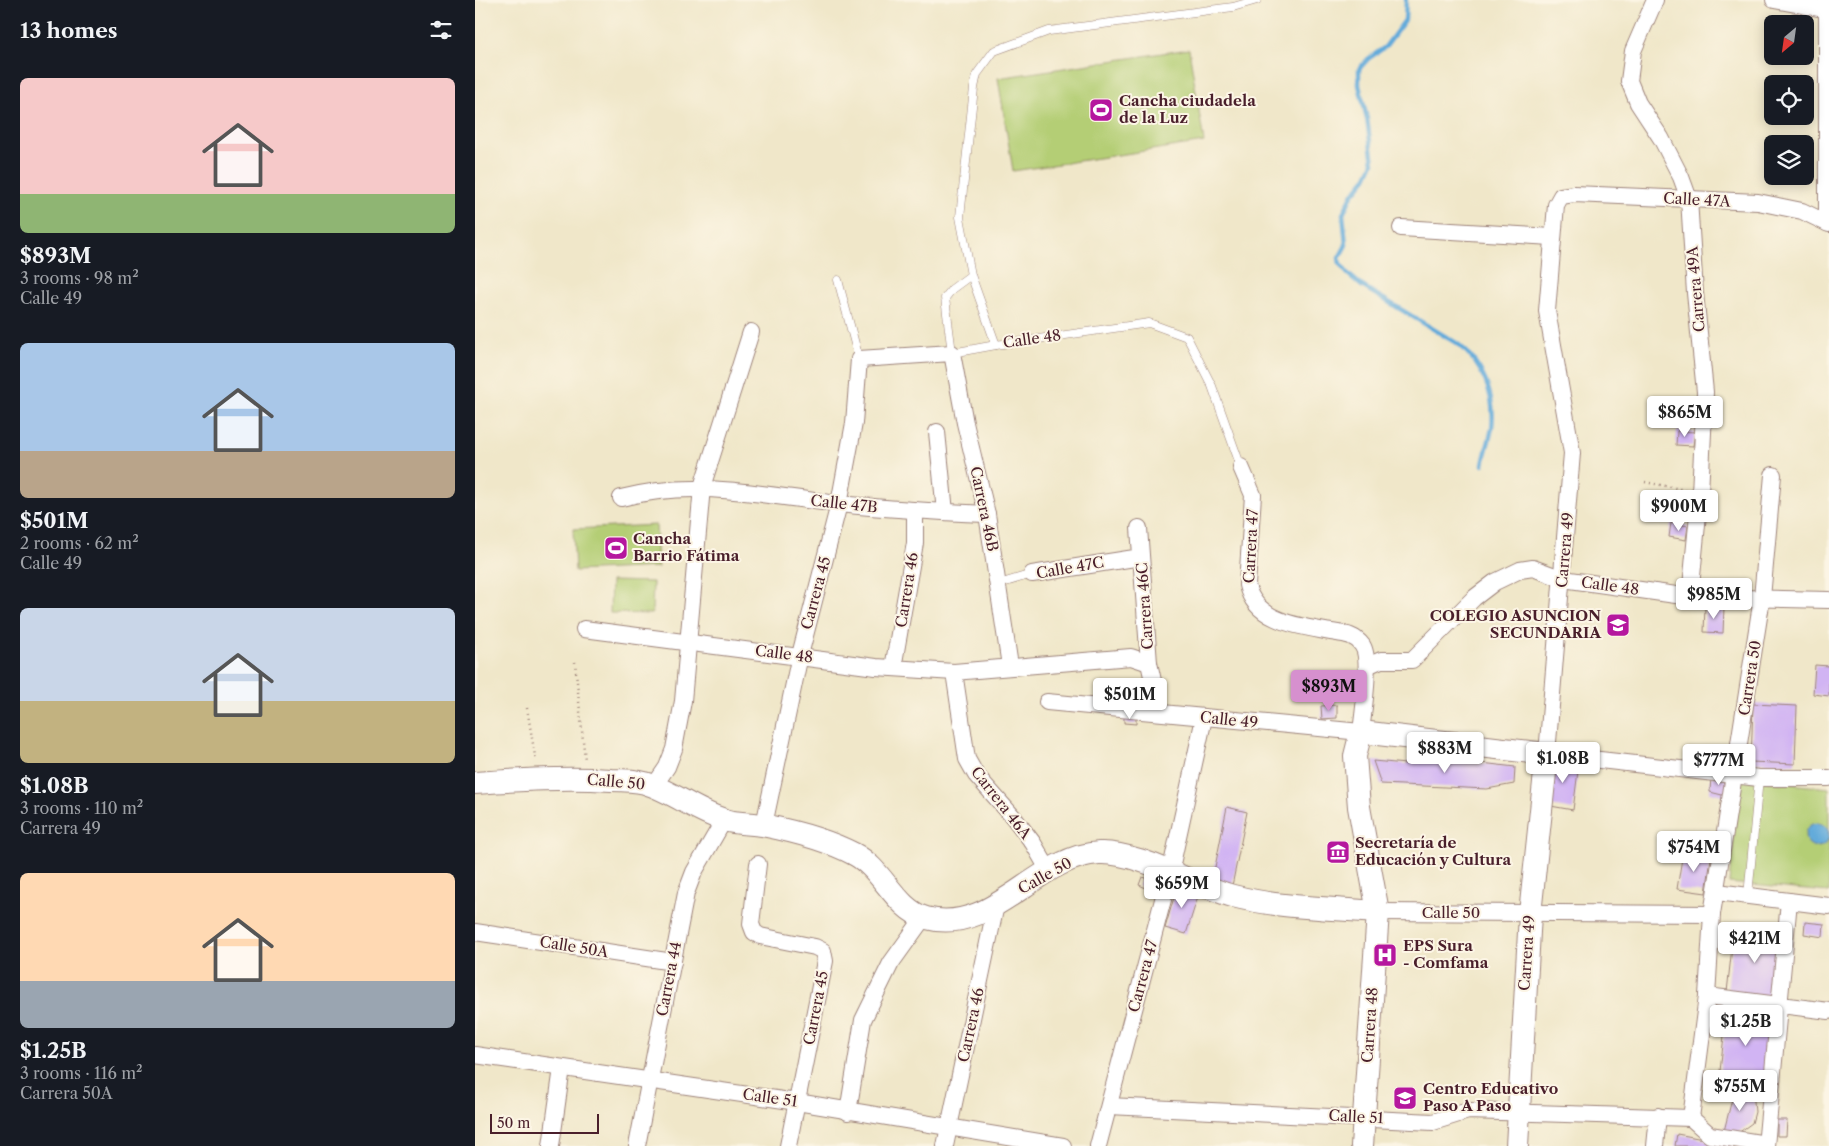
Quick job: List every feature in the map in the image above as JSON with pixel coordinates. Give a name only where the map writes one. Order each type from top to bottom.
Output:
[{"type":"street","name":"Carrera 49A","points":[[1655,0],[1633,51],[1629,81],[1637,103],[1661,138],[1677,169],[1689,199],[1695,293],[1705,392],[1700,493],[1690,597]]},
{"type":"street","points":[[1774,0],[1827,6],[1828,223]]},
{"type":"street","name":"Calle 47A","points":[[1561,196],[1574,194],[1775,204],[1802,211],[1828,223]]},
{"type":"street","name":"Carrera 49","points":[[1517,1146],[1517,1112],[1530,914],[1563,579],[1572,453],[1547,311],[1552,237],[1556,205],[1561,196]]},
{"type":"street","points":[[1401,228],[1552,237]]},
{"type":"street","points":[[655,786],[667,767],[674,749],[683,701],[702,487],[751,332]]},
{"type":"street","points":[[859,359],[952,353]]},
{"type":"street","name":"Carrera 46B","points":[[952,353],[965,423],[987,514],[1010,666]]},
{"type":"street","name":"Carrera 45","points":[[764,825],[800,655],[839,504],[854,423],[859,359]]},
{"type":"street","points":[[937,432],[945,512]]},
{"type":"street","name":"Carrera 47","points":[[1241,467],[1253,496],[1247,585],[1250,597],[1259,608],[1278,620],[1350,634],[1363,645],[1367,666]]},
{"type":"street","name":"Carrera 50","points":[[1691,1118],[1707,996],[1713,914],[1763,598],[1773,475]]},
{"type":"street","name":"Calle 47B","points":[[621,498],[650,490],[702,487],[839,504],[915,511],[987,514]]},
{"type":"street","name":"Carrera 46","points":[[893,668],[915,543],[915,511]]},
{"type":"street","name":"Carrera 46C","points":[[1139,528],[1149,663],[1160,712]]},
{"type":"street","name":"Calle 47C","points":[[1032,574],[1141,557]]},
{"type":"street","name":"Calle 48","points":[[1367,666],[1381,660],[1412,660],[1475,598],[1495,582],[1521,570],[1533,568],[1563,579],[1690,597],[1829,600]]},
{"type":"street","name":"Calle 48","points":[[584,629],[893,668],[954,672],[1131,657],[1149,663]]},
{"type":"street","name":"Carrera 48","points":[[1362,1146],[1378,912],[1359,807],[1355,756],[1361,732],[1367,666]]},
{"type":"street","name":"Carrera 46A","points":[[954,672],[967,759],[976,775],[1014,818],[1033,844],[1049,871]]},
{"type":"street","name":"Calle 49","points":[[1047,702],[1361,732],[1547,754],[1736,773],[1759,778],[1829,777]]},
{"type":"street","name":"Carrera 47","points":[[1098,1146],[1170,873],[1204,718]]},
{"type":"street","points":[[1736,773],[1829,777]]},
{"type":"street","name":"Calle 50","points":[[475,783],[591,778],[641,782],[655,786],[703,812],[724,820],[745,825],[764,825],[827,841],[857,856],[879,874],[906,907],[924,917],[944,921],[966,917],[996,905],[1049,871],[1075,858],[1098,853],[1121,854],[1232,896],[1257,901],[1378,912],[1713,914]]},
{"type":"street","name":"Carrera 44","points":[[637,1146],[686,893],[694,872],[724,820]]},
{"type":"street","name":"Carrera 45","points":[[758,864],[751,924],[754,932],[760,936],[815,947],[823,952],[825,961],[787,1146]]},
{"type":"street","points":[[1717,892],[1829,906]]},
{"type":"street","points":[[1691,1118],[1710,1135],[1766,1145],[1781,1004],[1789,901]]},
{"type":"street","name":"Carrera 46","points":[[945,1146],[996,905]]},
{"type":"street","points":[[849,1112],[863,1020],[891,964],[924,917]]},
{"type":"street","name":"Calle 50A","points":[[475,932],[673,962]]},
{"type":"street","points":[[1707,996],[1829,1011]]},
{"type":"street","name":"Calle 51","points":[[475,1055],[797,1102],[1063,1146]]},
{"type":"street","points":[[551,1146],[562,1068]]},
{"type":"street","name":"Calle 51","points":[[1109,1106],[1364,1117],[1433,1122],[1468,1111],[1691,1118]]},
{"type":"street","points":[[1655,1146],[1658,1116]]},
{"type":"lane","name":"Calle 48","points":[[1241,467],[1212,386],[1187,337],[1149,323],[996,345],[971,275],[959,217],[974,88],[977,74],[993,51],[1049,31],[1233,7],[1257,0]]},
{"type":"lane","points":[[971,275],[952,289],[945,298],[952,353],[996,345]]},
{"type":"lane","points":[[838,280],[859,359]]},
{"type":"lane","name":"Calle 47C","points":[[999,584],[1032,574]]},
{"type":"lane","points":[[1748,896],[1759,778]]},
{"type":"path","points":[[1645,482],[1700,493]]},
{"type":"path","points":[[575,662],[585,761],[591,778]]},
{"type":"path","points":[[527,708],[536,760],[536,779]]},
{"type":"green space","name":"Cancha ciudadela de la Luz","points":[[1189,49],[1204,142],[1013,171],[998,78]]},
{"type":"green space","name":"Cancha Barrio Fátima","points":[[656,525],[658,567],[575,571],[573,529]]},
{"type":"green space","points":[[611,581],[653,582],[652,614],[610,613]]},
{"type":"green space","points":[[1739,779],[1829,788],[1829,892],[1729,883]]},
{"type":"water","points":[[1817,823],[1826,826],[1829,835],[1826,844],[1817,847],[1808,844],[1805,835],[1808,826]]},
{"type":"building","points":[[1677,431],[1695,432],[1693,446],[1676,445]]},
{"type":"building","points":[[1671,523],[1688,526],[1686,540],[1669,537]]},
{"type":"building","points":[[1705,606],[1724,607],[1723,633],[1704,632]]},
{"type":"building","points":[[1815,665],[1829,666],[1829,696],[1813,694]]},
{"type":"building","points":[[1753,704],[1797,706],[1795,764],[1751,762]]},
{"type":"building","points":[[1337,705],[1337,718],[1322,719],[1321,706]]},
{"type":"building","points":[[1124,716],[1136,716],[1136,724],[1124,723]]},
{"type":"building","points":[[1414,755],[1515,767],[1514,784],[1487,789],[1381,784],[1373,761],[1406,764]]},
{"type":"building","points":[[1554,758],[1579,763],[1573,810],[1545,805]]},
{"type":"building","points":[[1711,776],[1729,779],[1726,796],[1710,792]]},
{"type":"building","points":[[1227,807],[1247,812],[1232,886],[1212,882]]},
{"type":"building","points":[[1683,852],[1711,858],[1706,893],[1677,889]]},
{"type":"building","points":[[1142,877],[1154,881],[1151,890],[1139,885]]},
{"type":"building","points":[[1178,884],[1200,890],[1186,934],[1165,928]]},
{"type":"building","points":[[1805,922],[1824,924],[1823,937],[1804,934]]},
{"type":"building","points":[[1734,929],[1783,935],[1776,998],[1727,992]]},
{"type":"building","points":[[1727,1009],[1773,1015],[1767,1072],[1762,1072],[1760,1085],[1719,1080]]},
{"type":"building","points":[[1736,1083],[1749,1091],[1754,1101],[1755,1112],[1752,1123],[1734,1136],[1723,1135]]},
{"type":"building","points":[[1777,1120],[1787,1120],[1786,1136],[1777,1136]]},
{"type":"building","points":[[1677,1134],[1734,1145],[1734,1146],[1675,1146]]},
{"type":"waterway","points":[[1406,0],[1405,20],[1385,47],[1368,59],[1359,69],[1359,85],[1367,119],[1373,163],[1366,178],[1352,195],[1343,214],[1346,245],[1339,258],[1340,264],[1348,274],[1362,286],[1458,344],[1474,361],[1486,381],[1493,415],[1483,465]]},
{"type":"place","name":"Cancha ciudadela de la Luz","points":[[1101,110]]},
{"type":"place","name":"Cancha Barrio Fátima","points":[[616,548]]},
{"type":"place","name":"COLEGIO ASUNCION SECUNDARIA","points":[[1618,625]]},
{"type":"place","name":"Secretaría de Educación y Cultura","points":[[1338,852]]},
{"type":"place","name":"EPS Sura - Comfama","points":[[1385,955]]},
{"type":"place","name":"Centro Educativo Paso A Paso","points":[[1405,1098]]}]
